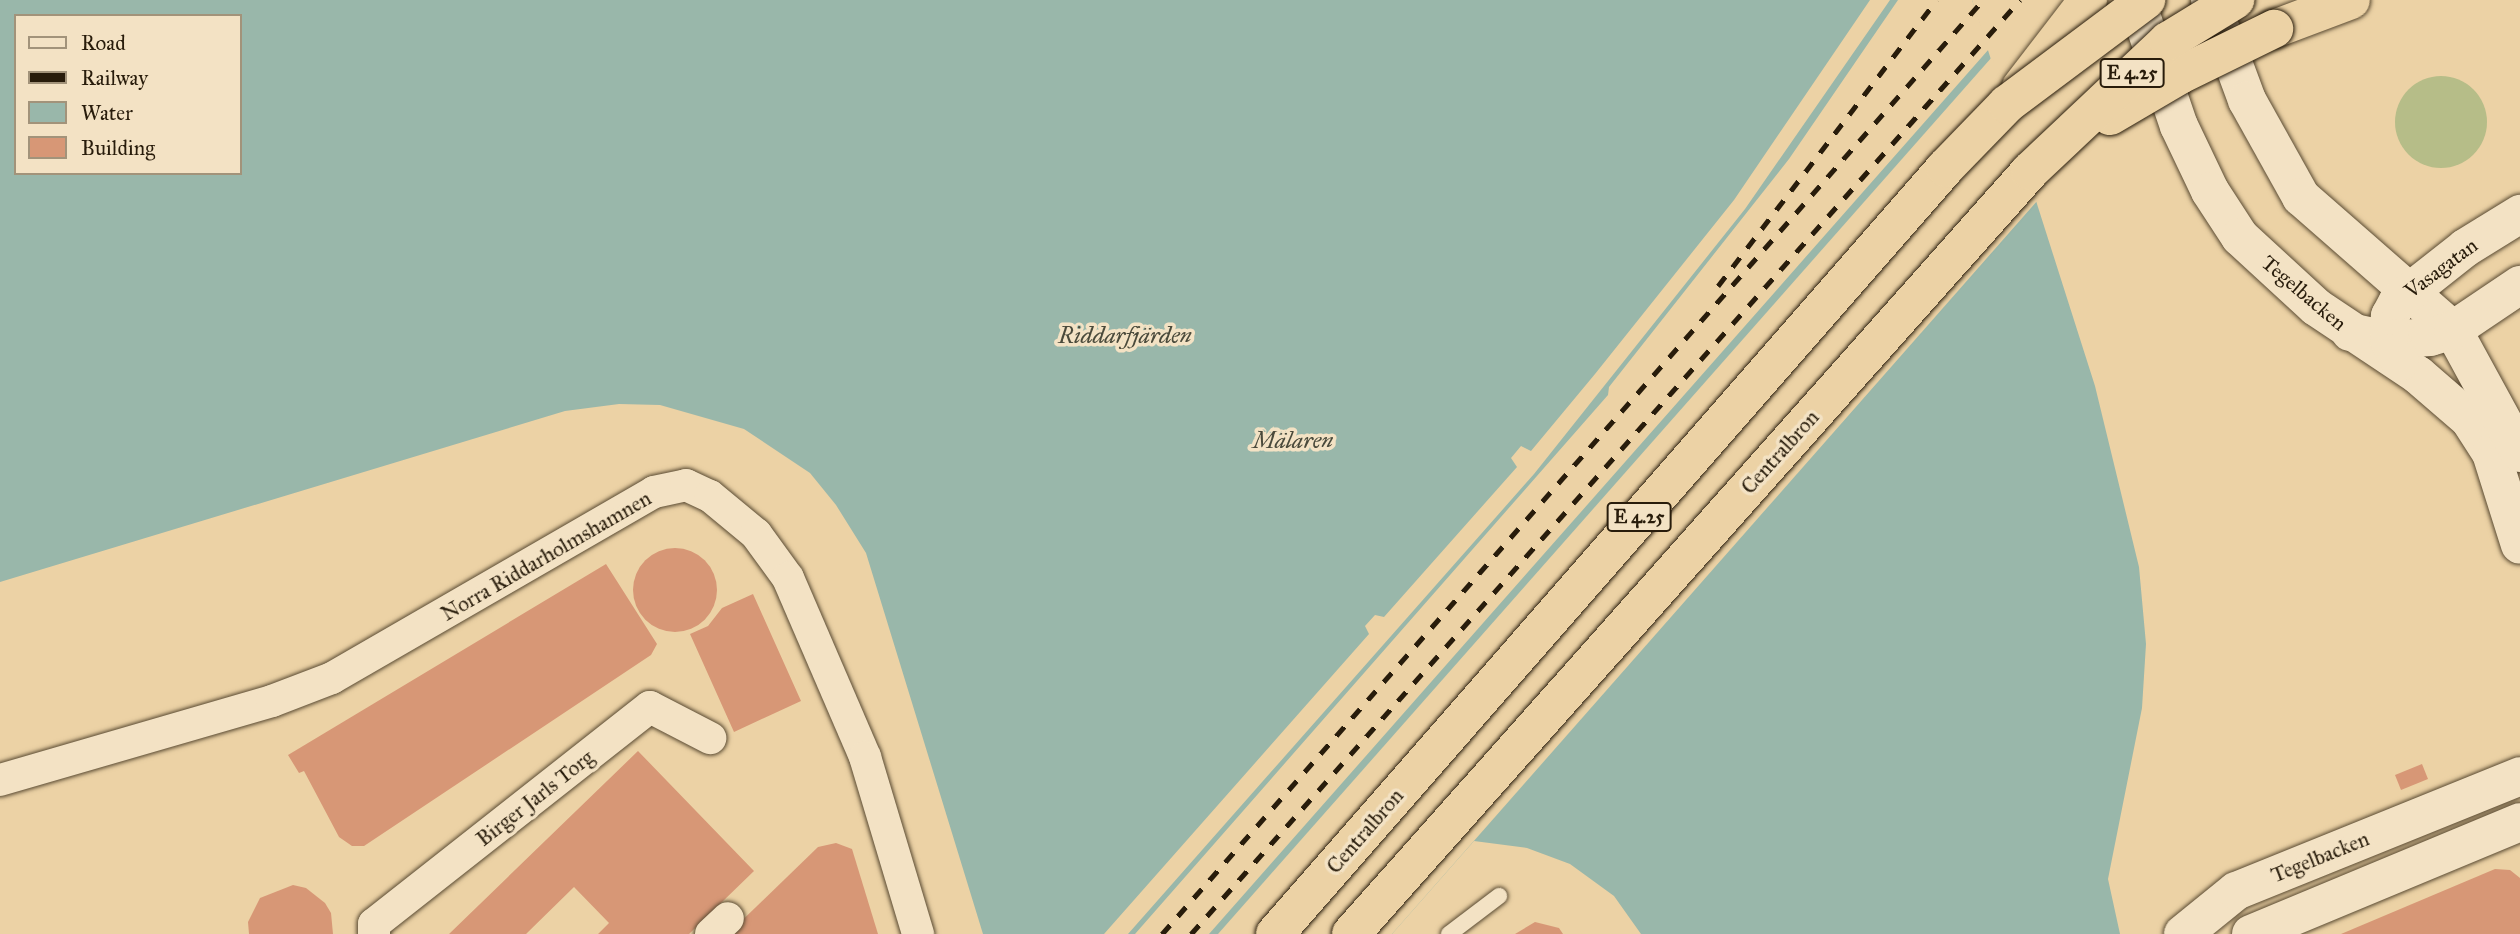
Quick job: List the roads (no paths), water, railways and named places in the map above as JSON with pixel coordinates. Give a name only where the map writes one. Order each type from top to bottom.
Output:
[{"type":"highway","points":[[2007,104],[2088,0]]},
{"type":"highway","name":"Centralbron","points":[[1275,934],[1936,178],[2007,104],[2147,0]]},
{"type":"highway","name":"Centralbron","points":[[1351,934],[2040,160],[2168,41],[2235,0]]},
{"type":"highway","points":[[2040,160],[2113,113],[2248,39],[2351,0]]},
{"type":"street","name":"Tegelbacken","points":[[2136,0],[2179,125],[2210,191],[2241,237],[2274,271],[2350,332],[2395,351]]},
{"type":"street","points":[[2210,0],[2247,100],[2280,166],[2301,197],[2453,330],[2520,453]]},
{"type":"street","name":"Vasagatan","points":[[2395,351],[2390,316],[2407,290],[2520,214]]},
{"type":"street","points":[[2520,285],[2453,330],[2395,351],[2469,419],[2491,453],[2520,545]]},
{"type":"street","name":"Norra Riddarholmshamnen","points":[[0,780],[272,701],[332,678],[654,492],[686,485],[710,496],[756,534],[788,579],[865,757],[918,934]]},
{"type":"street","name":"Birger Jarls Torg","points":[[374,934],[374,925],[650,707],[710,738]]},
{"type":"street","name":"Tegelbacken","points":[[2183,934],[2236,891],[2520,776]]},
{"type":"street","name":"Tegelbacken","points":[[2255,932],[2520,822]]},
{"type":"lane","points":[[1449,934],[1499,896]]},
{"type":"water","name":"Riddarfjärden","points":[[0,0],[1972,0],[2095,386],[2139,567],[2146,644],[2142,708],[2108,879],[2120,934],[1641,934],[1614,896],[1570,864],[1527,848],[1474,841],[1392,934],[983,934],[866,553],[836,505],[810,473],[744,429],[660,405],[619,404],[565,411],[0,582]]},
{"type":"railway","points":[[1718,286],[1937,0]]},
{"type":"railway","points":[[1162,934],[1983,0]]},
{"type":"railway","points":[[1191,934],[2020,0]]},
{"type":"water label","name":"Mälaren","points":[[1293,440]]}]
